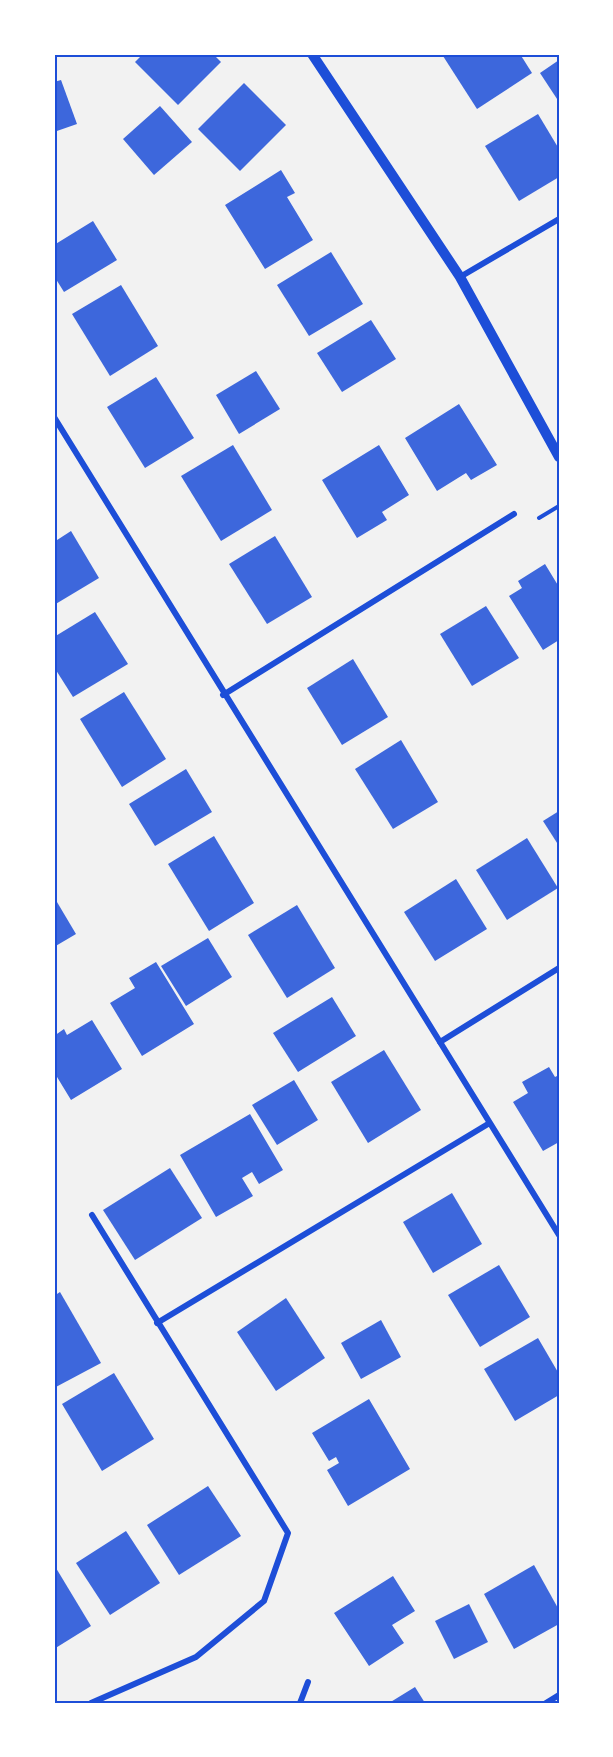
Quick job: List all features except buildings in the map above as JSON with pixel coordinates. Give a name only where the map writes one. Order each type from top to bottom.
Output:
[{"type":"street","points":[[312,54],[460,277],[559,457]]},
{"type":"street","points":[[460,277],[559,219]]},
{"type":"street","points":[[54,417],[440,1042],[488,1124],[559,1235]]},
{"type":"street","points":[[224,695],[514,514]]},
{"type":"street","points":[[440,1042],[559,968]]},
{"type":"street","points":[[157,1323],[488,1124]]},
{"type":"street","points":[[91,1703],[196,1657],[264,1601],[288,1533],[92,1215]]},
{"type":"street","points":[[300,1703],[308,1682]]},
{"type":"street","points":[[546,1703],[559,1695]]}]
